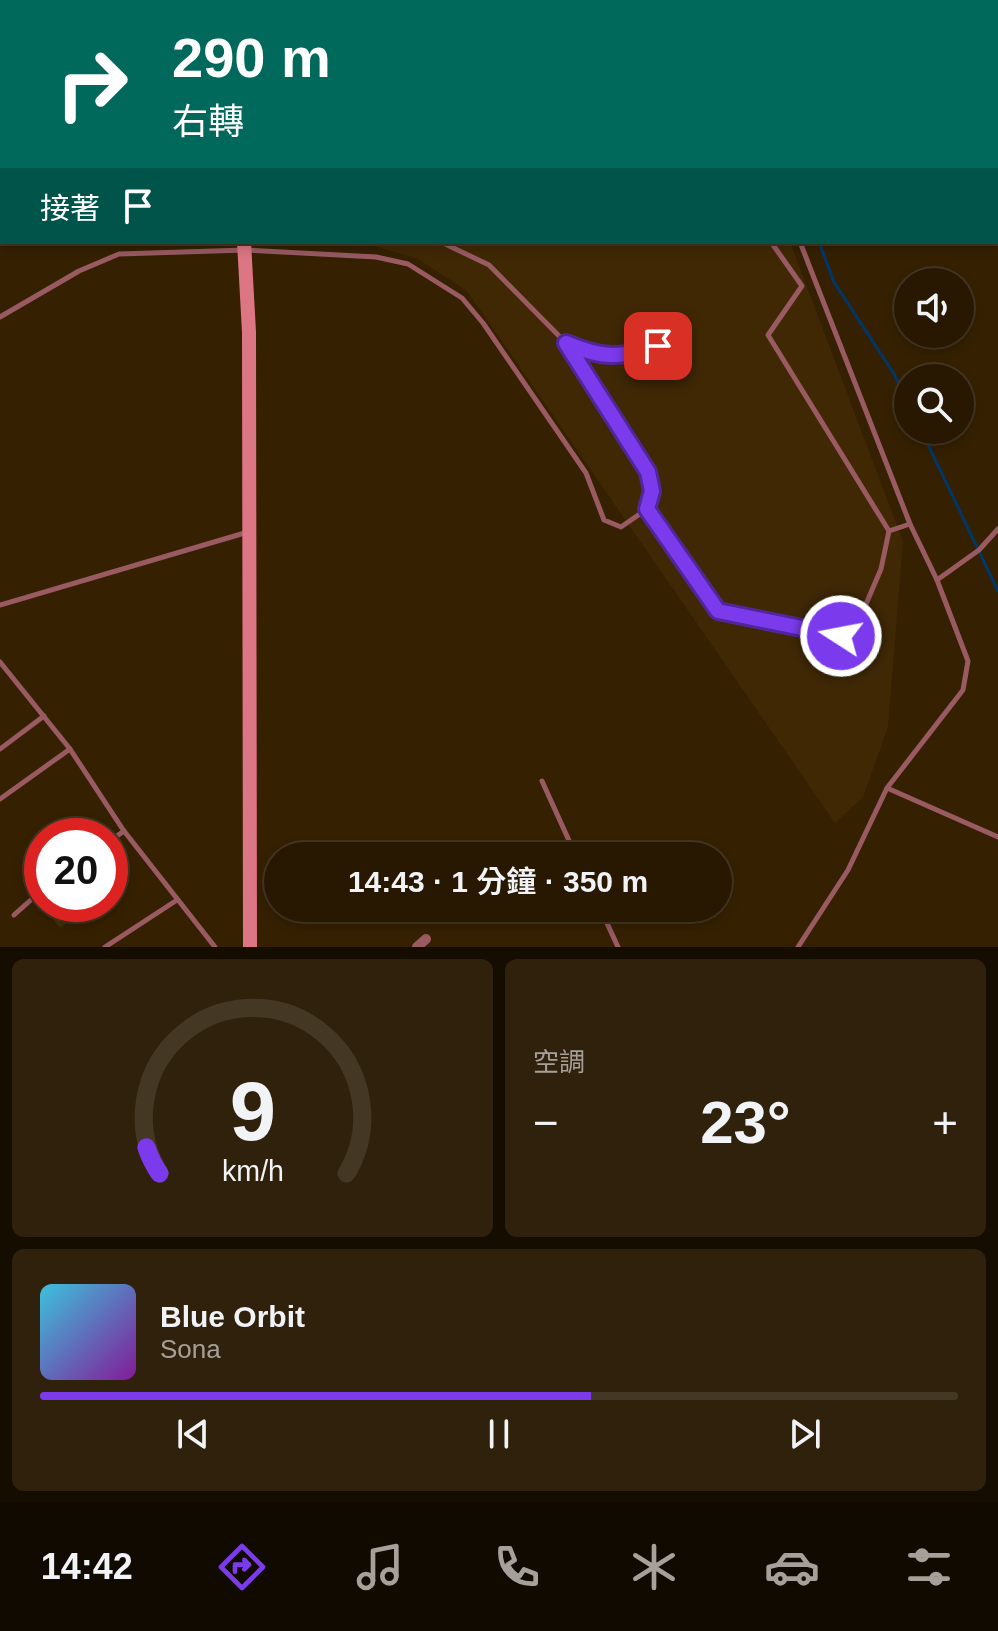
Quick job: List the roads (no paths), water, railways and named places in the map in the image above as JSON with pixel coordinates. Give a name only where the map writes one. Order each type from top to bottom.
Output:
[{"type":"street","points":[[245,246],[249,332],[250,947]]},
{"type":"lane","points":[[0,317],[79,271],[119,254],[245,246],[376,257],[408,264],[462,298],[483,323],[586,473],[604,520],[621,527],[647,509],[652,491],[648,472],[566,343],[489,265],[445,244]]},
{"type":"lane","points":[[647,509],[718,611],[841,636],[860,618],[881,569],[889,531],[768,335],[802,286],[772,244]]},
{"type":"lane","points":[[798,947],[848,870],[887,788],[963,690],[968,661],[937,580],[910,524],[801,244]]},
{"type":"lane","points":[[566,343],[592,354],[623,357],[658,346]]},
{"type":"lane","points":[[889,531],[910,524]]},
{"type":"lane","points":[[937,580],[979,550],[998,529]]},
{"type":"lane","points":[[0,605],[248,532]]},
{"type":"lane","points":[[0,662],[70,749],[115,818]]},
{"type":"lane","points":[[0,749],[45,716]]},
{"type":"lane","points":[[0,799],[70,749]]},
{"type":"lane","points":[[542,781],[570,842]]},
{"type":"lane","points":[[887,788],[998,837]]},
{"type":"lane","points":[[128,836],[215,947]]},
{"type":"lane","points":[[105,947],[177,900]]},
{"type":"lane","points":[[14,915],[24,906]]},
{"type":"lane","points":[[606,922],[618,947]]},
{"type":"waterway","points":[[820,244],[834,282],[894,374]]},
{"type":"waterway","points":[[928,444],[998,591]]}]
